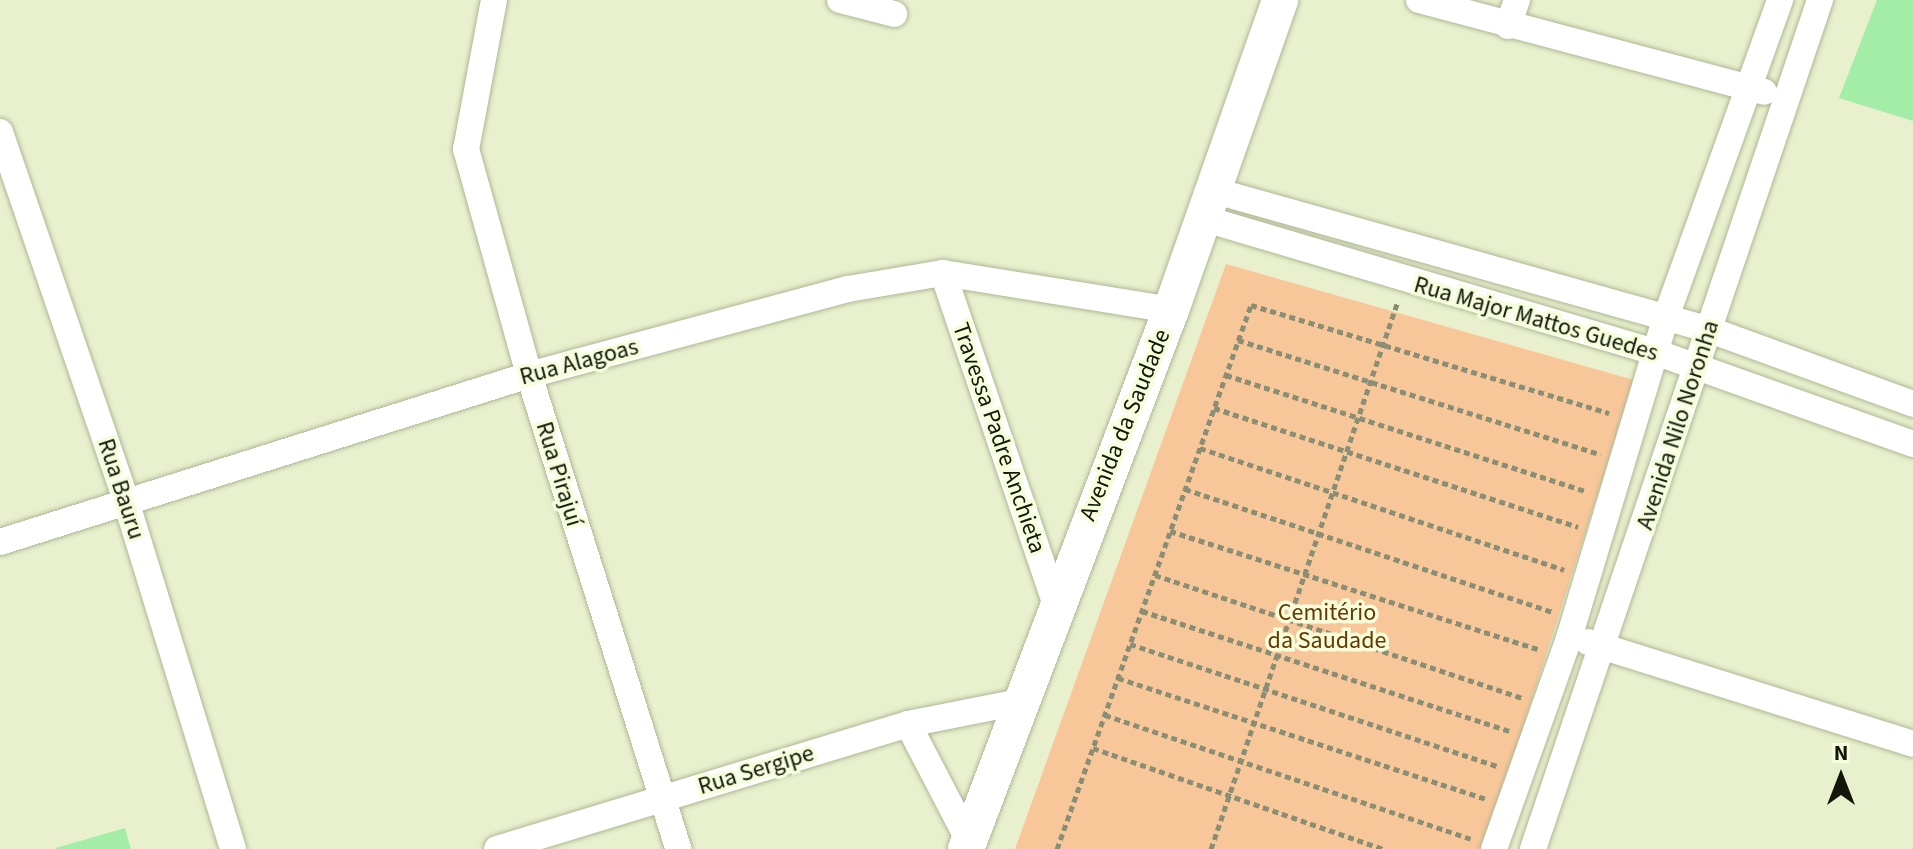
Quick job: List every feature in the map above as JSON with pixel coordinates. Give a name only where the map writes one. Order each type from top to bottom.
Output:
[{"type":"main road","name":"Avenida da Saudade","points":[[968,845],[1055,602],[1171,310],[1280,0]]},
{"type":"street","name":"Rua Pirajuí","points":[[494,0],[466,149],[529,375],[678,849]]},
{"type":"street","points":[[840,0],[894,14]]},
{"type":"street","points":[[1419,0],[1786,98]]},
{"type":"street","points":[[1508,26],[1517,0]]},
{"type":"street","name":"Avenida Nilo Noronha","points":[[1485,840],[1666,317],[1780,0]]},
{"type":"street","name":"Avenida Nilo Noronha","points":[[1533,849],[1605,645],[1820,0]]},
{"type":"street","name":"Rua Bauru","points":[[0,132],[126,501],[233,849]]},
{"type":"street","name":"Rua Major Mattos Guedes","points":[[1207,204],[1418,247],[1666,317],[1913,404]]},
{"type":"street","name":"Rua Major Mattos Guedes","points":[[1207,204],[1404,281],[1655,352],[1913,444]]},
{"type":"street","points":[[1404,281],[1418,247]]},
{"type":"street","name":"Rua Alagoas","points":[[0,542],[529,375],[848,289],[943,273],[1171,310]]},
{"type":"street","name":"Travessa Padre Anchieta","points":[[943,273],[1055,602]]},
{"type":"street","points":[[1840,418],[1859,384]]},
{"type":"street","points":[[1555,634],[1605,645],[1913,744]]},
{"type":"street","name":"Rua Sergipe","points":[[497,849],[908,724],[1019,702]]},
{"type":"street","points":[[908,724],[968,845]]},
{"type":"path","points":[[1211,849],[1244,765],[1294,620],[1318,534],[1349,453],[1404,281]]},
{"type":"path","points":[[1057,849],[1251,305],[1621,416]]},
{"type":"path","points":[[1238,340],[1608,456]]},
{"type":"path","points":[[1226,375],[1595,494]]},
{"type":"path","points":[[1214,408],[1583,529]]},
{"type":"path","points":[[1603,469],[1612,443]]},
{"type":"path","points":[[1200,448],[1569,571]]},
{"type":"path","points":[[1185,489],[1555,612]]},
{"type":"path","points":[[1578,543],[1587,517]]},
{"type":"path","points":[[1170,531],[1542,651]]},
{"type":"path","points":[[1564,585],[1574,557]]},
{"type":"path","points":[[1155,575],[1526,699]]},
{"type":"path","points":[[1538,663],[1542,651],[1555,634],[1555,612],[1560,599]]},
{"type":"path","points":[[1142,611],[1515,732]]},
{"type":"path","points":[[1130,644],[1503,768]]},
{"type":"path","points":[[1118,678],[1492,800]]},
{"type":"path","points":[[1522,710],[1530,687]]},
{"type":"path","points":[[1105,715],[1244,765],[1485,840],[1476,849]]},
{"type":"path","points":[[1511,744],[1518,721]]},
{"type":"path","points":[[1093,748],[1230,799],[1383,849]]},
{"type":"path","points":[[1499,779],[1507,756]]},
{"type":"path","points":[[1487,814],[1495,789]]},
{"type":"green space","name":"Cemitério da Saudade","points":[[1226,264],[1634,380],[1484,849],[1015,849]]},
{"type":"building","points":[[1877,0],[1913,0],[1913,121],[1839,98]]},
{"type":"building","points":[[125,828],[131,849],[56,849],[56,848]]}]
